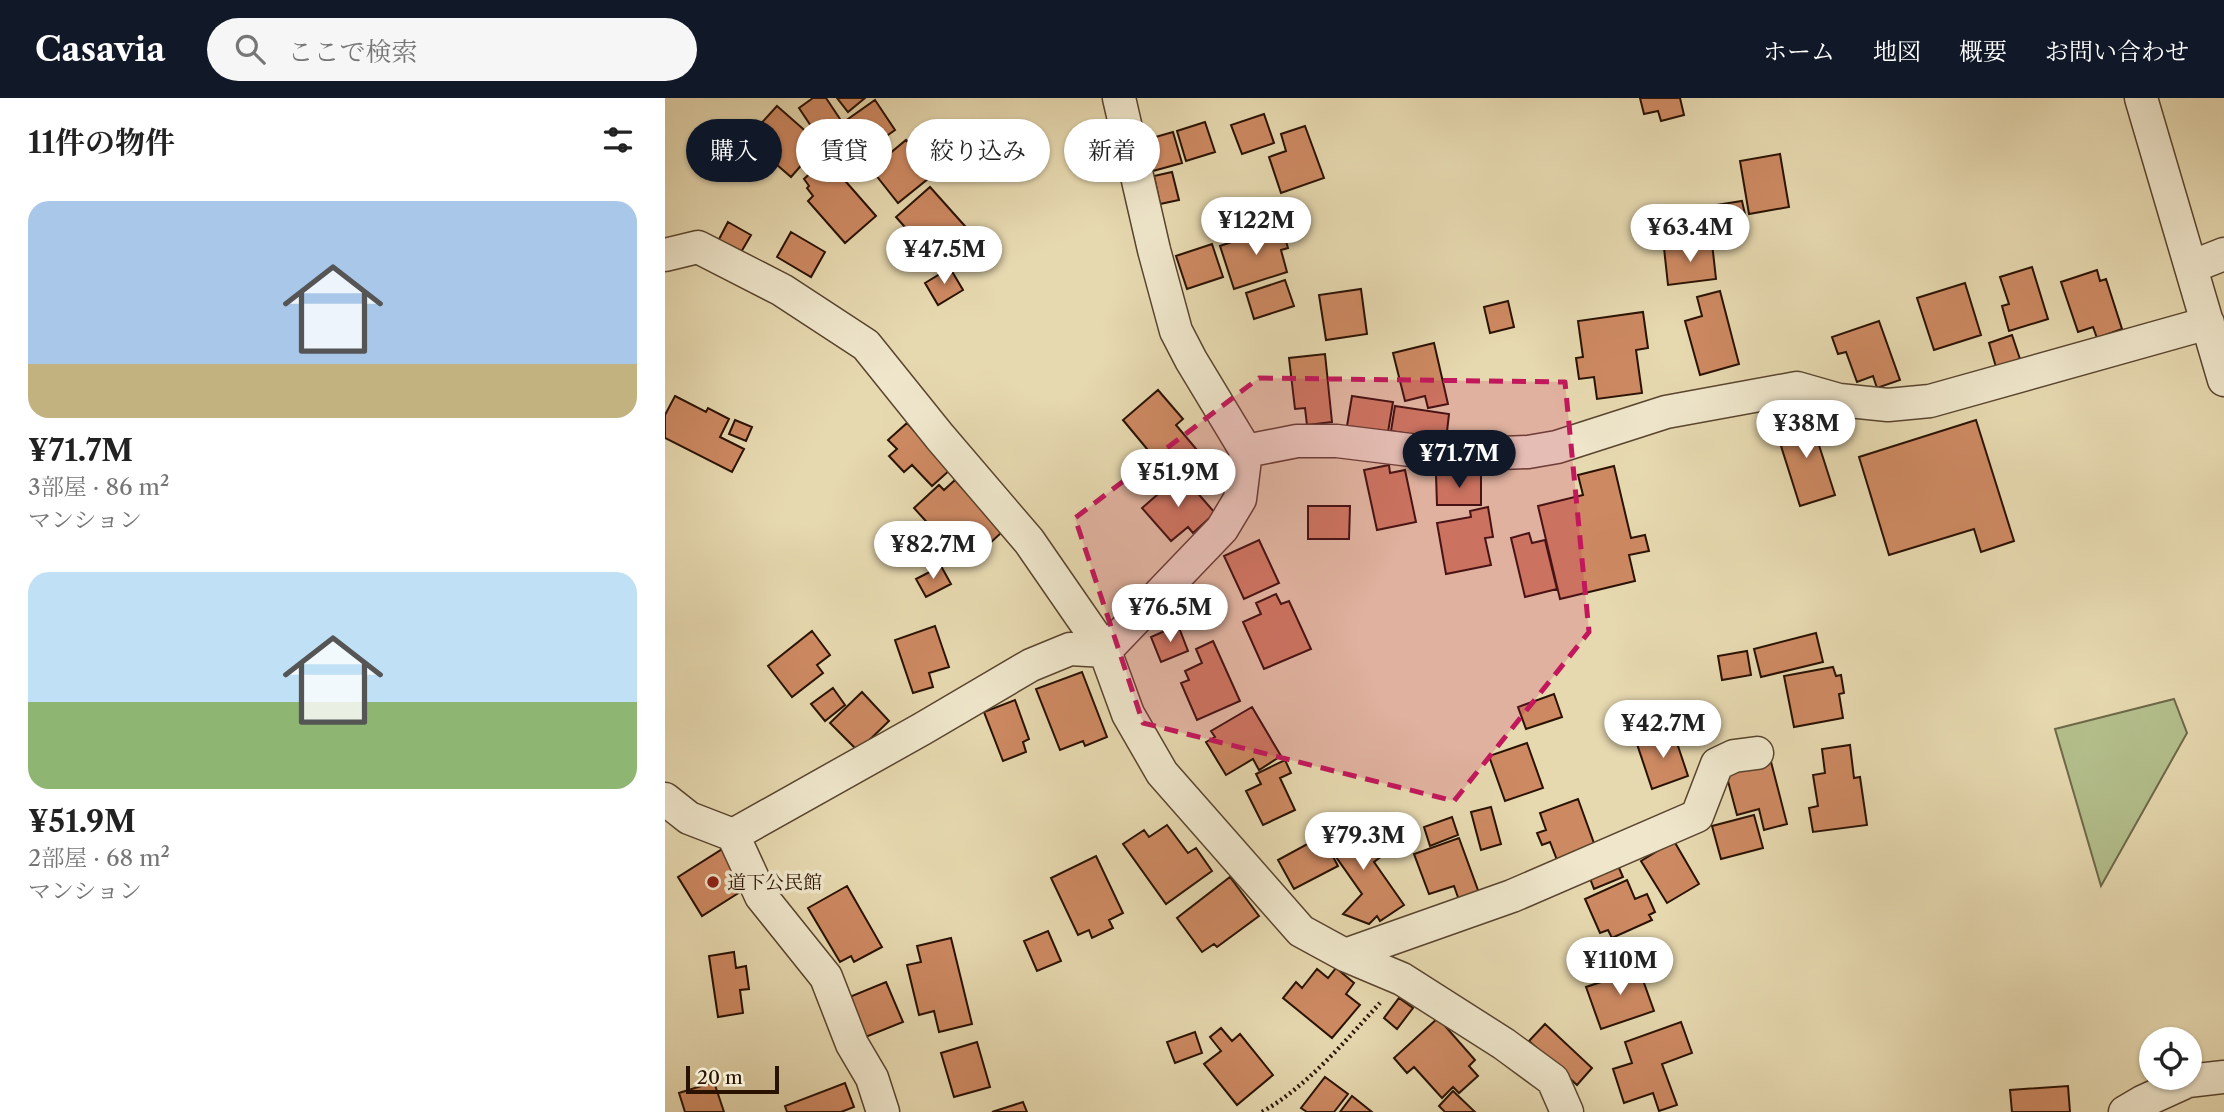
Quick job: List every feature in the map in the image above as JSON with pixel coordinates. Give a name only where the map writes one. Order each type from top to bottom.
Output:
[{"type":"street","points":[[733,835],[922,729],[1031,664],[1070,649],[1105,651],[1222,529],[1240,499],[1246,451],[1176,331],[1154,250],[1119,98]]},
{"type":"street","points":[[2141,98],[2224,380]]},
{"type":"street","points":[[665,255],[698,247],[782,290],[866,345],[1028,541],[1105,651],[1128,714],[1162,773],[1301,931],[1345,955],[1402,979],[1504,1044],[1553,1080],[1567,1112]]},
{"type":"street","points":[[2191,267],[2224,254]]},
{"type":"street","points":[[1246,451],[1297,440],[1337,440],[1451,455],[1528,452],[1557,447],[1666,412],[1797,388],[1839,400],[1876,404],[1930,401],[2208,323]]},
{"type":"street","points":[[1345,955],[1512,896],[1697,816],[1717,764],[1734,756],[1757,753]]},
{"type":"street","points":[[665,799],[689,818],[733,835],[761,896],[826,977],[852,1044],[872,1078],[883,1112]]},
{"type":"street","points":[[2126,1112],[2188,1081],[2223,1080]]},
{"type":"path","points":[[1262,1112],[1278,1103],[1321,1066],[1402,979]]},
{"type":"highlighted area","points":[[1259,378],[1565,382],[1589,632],[1454,801],[1143,723],[1075,518]]},
{"type":"green space","points":[[2174,699],[2187,733],[2101,886],[2055,729]]},
{"type":"building","points":[[813,98],[826,98],[840,119],[806,119],[799,108]]},
{"type":"building","points":[[837,98],[865,98],[848,112]]},
{"type":"building","points":[[1640,98],[1680,98],[1684,115],[1661,121],[1658,111],[1644,114]]},
{"type":"building","points":[[875,100],[888,119],[848,119]]},
{"type":"building","points":[[777,106],[796,123],[796,171],[791,177],[782,169],[782,119],[765,119]]},
{"type":"building","points":[[1264,114],[1274,143],[1242,154],[1231,125]]},
{"type":"building","points":[[1205,122],[1215,152],[1186,161],[1177,131]]},
{"type":"building","points":[[1305,126],[1324,178],[1281,193],[1269,157],[1286,151],[1281,134]]},
{"type":"building","points":[[1173,132],[1182,163],[1160,169],[1160,136]]},
{"type":"building","points":[[906,140],[906,182],[924,182],[898,203],[881,182],[892,182],[892,152]]},
{"type":"building","points":[[1780,154],[1789,207],[1749,214],[1740,161]]},
{"type":"building","points":[[1172,172],[1179,200],[1160,204],[1155,182],[1160,182],[1160,175]]},
{"type":"building","points":[[806,182],[846,182],[876,216],[845,243],[808,201],[813,196],[807,188],[809,186]]},
{"type":"building","points":[[930,187],[981,244],[960,263],[939,240],[926,251],[896,217]]},
{"type":"building","points":[[1742,201],[1747,223],[1720,228],[1716,205]]},
{"type":"building","points":[[728,222],[751,235],[740,254],[718,241]]},
{"type":"building","points":[[1281,225],[1288,248],[1281,250],[1287,272],[1234,289],[1220,246]]},
{"type":"building","points":[[791,232],[825,252],[811,277],[777,257]]},
{"type":"building","points":[[1712,243],[1716,279],[1668,285],[1664,248]]},
{"type":"building","points":[[1212,244],[1223,277],[1187,289],[1176,256]]},
{"type":"building","points":[[2032,267],[2048,319],[2009,331],[2002,306],[2009,304],[2000,277]]},
{"type":"building","points":[[950,268],[963,290],[938,305],[925,283]]},
{"type":"building","points":[[2097,270],[2100,281],[2106,279],[2122,329],[2097,338],[2093,327],[2078,332],[2061,282]]},
{"type":"building","points":[[1285,280],[1294,306],[1254,319],[1246,293]]},
{"type":"building","points":[[1965,283],[1981,335],[1934,350],[1917,298]]},
{"type":"building","points":[[1361,289],[1367,334],[1326,340],[1319,295]]},
{"type":"building","points":[[1720,291],[1739,364],[1700,375],[1685,321],[1702,316],[1697,297]]},
{"type":"building","points":[[1508,301],[1514,327],[1490,333],[1484,307]]},
{"type":"building","points":[[1643,312],[1648,348],[1636,350],[1642,393],[1597,399],[1594,377],[1579,379],[1576,358],[1583,357],[1578,321]]},
{"type":"building","points":[[1879,321],[1900,380],[1877,388],[1873,376],[1857,382],[1846,352],[1838,354],[1832,337]]},
{"type":"building","points":[[2012,335],[2020,359],[1996,367],[1989,343]]},
{"type":"building","points":[[1434,343],[1448,404],[1428,408],[1425,396],[1405,401],[1393,353]]},
{"type":"building","points":[[1325,354],[1332,422],[1307,425],[1305,408],[1295,409],[1289,358]]},
{"type":"building","points":[[1158,390],[1183,419],[1176,425],[1197,450],[1184,462],[1177,454],[1162,467],[1123,420]]},
{"type":"building","points":[[675,396],[706,412],[708,408],[729,419],[720,437],[744,449],[732,472],[665,438],[665,415]]},
{"type":"building","points":[[1352,396],[1393,402],[1388,432],[1347,426]]},
{"type":"building","points":[[1395,406],[1449,414],[1446,440],[1391,431]]},
{"type":"building","points":[[1808,411],[1835,495],[1800,506],[1781,446],[1788,443],[1781,419]]},
{"type":"building","points":[[735,420],[752,427],[746,441],[729,434]]},
{"type":"building","points":[[1976,420],[2014,541],[1981,552],[1974,529],[1889,555],[1859,457]]},
{"type":"building","points":[[907,423],[951,469],[932,486],[912,465],[904,472],[889,456],[897,449],[888,440]]},
{"type":"building","points":[[1389,465],[1390,473],[1405,470],[1416,522],[1377,530],[1364,470]]},
{"type":"building","points":[[1614,466],[1631,538],[1645,535],[1649,551],[1629,555],[1635,581],[1560,599],[1538,506],[1583,495],[1578,475]]},
{"type":"building","points":[[1181,474],[1215,513],[1193,533],[1188,527],[1171,541],[1142,508]]},
{"type":"building","points":[[1481,474],[1481,505],[1437,505],[1436,475]]},
{"type":"building","points":[[955,480],[1002,532],[973,559],[965,552],[961,556],[914,508],[939,485],[944,490]]},
{"type":"building","points":[[1308,506],[1350,506],[1349,539],[1308,539]]},
{"type":"building","points":[[1488,507],[1493,537],[1485,538],[1491,565],[1446,574],[1437,523],[1471,517],[1470,511]]},
{"type":"building","points":[[1529,533],[1532,543],[1545,540],[1557,589],[1525,597],[1511,538]]},
{"type":"building","points":[[1259,540],[1279,583],[1244,599],[1224,556]]},
{"type":"building","points":[[941,566],[951,584],[926,597],[916,579]]},
{"type":"building","points":[[1276,594],[1281,604],[1289,601],[1311,649],[1264,669],[1243,622],[1261,614],[1256,603]]},
{"type":"building","points":[[1178,625],[1188,651],[1161,662],[1151,637]]},
{"type":"building","points":[[935,626],[949,667],[929,673],[933,687],[913,693],[895,640]]},
{"type":"building","points":[[812,631],[830,655],[817,665],[823,673],[792,697],[768,666]]},
{"type":"building","points":[[1816,633],[1823,662],[1761,677],[1754,649]]},
{"type":"building","points":[[1213,641],[1240,701],[1197,720],[1181,683],[1189,680],[1185,671],[1202,663],[1196,649]]},
{"type":"building","points":[[1747,651],[1751,675],[1722,680],[1718,656]]},
{"type":"building","points":[[1833,667],[1836,676],[1841,675],[1844,693],[1839,694],[1843,718],[1794,727],[1784,676]]},
{"type":"building","points":[[1082,672],[1107,737],[1085,746],[1083,741],[1060,750],[1036,689]]},
{"type":"building","points":[[833,688],[845,705],[825,721],[811,704]]},
{"type":"building","points":[[862,692],[889,721],[858,751],[830,723]]},
{"type":"building","points":[[1554,694],[1562,717],[1526,729],[1518,707]]},
{"type":"building","points":[[1015,700],[1029,739],[1023,742],[1026,752],[1003,761],[984,712]]},
{"type":"building","points":[[1252,707],[1281,756],[1259,770],[1253,759],[1226,775],[1206,742],[1215,737],[1211,731]]},
{"type":"building","points":[[1673,731],[1688,776],[1652,789],[1637,744]]},
{"type":"building","points":[[1527,743],[1543,788],[1505,801],[1489,756]]},
{"type":"building","points":[[1850,745],[1854,778],[1860,777],[1867,825],[1813,832],[1809,808],[1818,806],[1813,775],[1825,773],[1822,749]]},
{"type":"building","points":[[1770,758],[1787,824],[1764,830],[1759,809],[1737,815],[1725,770]]},
{"type":"building","points":[[1285,760],[1291,773],[1280,778],[1295,810],[1263,825],[1246,791],[1261,784],[1256,774]]},
{"type":"building","points":[[1578,799],[1595,846],[1557,860],[1550,842],[1542,845],[1537,833],[1546,830],[1540,813]]},
{"type":"building","points":[[1491,807],[1501,844],[1481,850],[1471,812]]},
{"type":"building","points":[[1354,815],[1382,856],[1374,862],[1404,905],[1380,921],[1377,916],[1369,924],[1343,914],[1362,894],[1322,837]]},
{"type":"building","points":[[1754,815],[1763,848],[1721,859],[1712,826]]},
{"type":"building","points":[[1452,817],[1458,835],[1430,846],[1424,827]]},
{"type":"building","points":[[1167,825],[1188,853],[1196,848],[1212,871],[1166,904],[1123,844],[1144,830],[1149,837]]},
{"type":"building","points":[[1322,836],[1338,866],[1294,889],[1278,860]]},
{"type":"building","points":[[1459,838],[1479,893],[1459,900],[1454,886],[1429,894],[1414,854]]},
{"type":"building","points":[[1674,841],[1699,884],[1667,903],[1641,861]]},
{"type":"building","name":"道下公民館","points":[[724,848],[748,887],[702,916],[678,877]]},
{"type":"building","points":[[1096,856],[1123,913],[1109,920],[1113,928],[1092,938],[1089,930],[1078,935],[1051,878]]},
{"type":"building","points":[[1616,861],[1623,877],[1594,889],[1588,873]]},
{"type":"building","points":[[1230,877],[1259,916],[1217,947],[1214,944],[1202,952],[1177,918]]},
{"type":"building","points":[[1627,880],[1635,899],[1647,894],[1655,912],[1649,915],[1652,920],[1612,938],[1608,930],[1600,933],[1585,899]]},
{"type":"building","points":[[847,886],[882,947],[854,962],[851,956],[840,962],[808,908]]},
{"type":"building","points":[[1048,931],[1061,961],[1037,971],[1024,941]]},
{"type":"building","points":[[951,938],[972,1024],[939,1032],[934,1011],[919,1015],[907,965],[921,962],[917,946]]},
{"type":"building","points":[[734,952],[736,968],[746,966],[749,989],[740,990],[743,1013],[718,1017],[709,956]]},
{"type":"building","points":[[1620,965],[1623,975],[1639,969],[1654,1011],[1601,1029],[1586,987],[1607,980],[1604,970]]},
{"type":"building","points":[[1336,968],[1354,983],[1346,994],[1360,1005],[1332,1038],[1283,998],[1296,982],[1302,988],[1317,969],[1328,978]]},
{"type":"building","points":[[886,982],[903,1022],[863,1038],[847,998]]},
{"type":"building","points":[[1399,998],[1413,1008],[1397,1029],[1384,1018]]},
{"type":"building","points":[[1438,1018],[1475,1060],[1469,1066],[1478,1076],[1459,1093],[1453,1087],[1442,1098],[1414,1067],[1407,1073],[1394,1058]]},
{"type":"building","points":[[1681,1022],[1692,1053],[1662,1064],[1677,1105],[1659,1111],[1653,1093],[1624,1103],[1613,1069],[1632,1063],[1625,1042]]},
{"type":"building","points":[[1545,1024],[1592,1068],[1577,1085],[1529,1041]]},
{"type":"building","points":[[1221,1028],[1232,1041],[1240,1034],[1273,1075],[1237,1105],[1204,1064],[1221,1051],[1210,1037]]},
{"type":"building","points":[[1195,1032],[1202,1053],[1175,1063],[1167,1042]]},
{"type":"building","points":[[977,1042],[990,1087],[954,1097],[941,1053]]},
{"type":"building","points":[[1325,1077],[1348,1094],[1334,1112],[1307,1112],[1301,1108]]},
{"type":"building","points":[[714,1082],[724,1112],[685,1112],[679,1093]]},
{"type":"building","points":[[845,1083],[854,1107],[841,1112],[787,1112],[785,1106]]},
{"type":"building","points":[[2068,1086],[2070,1112],[2012,1112],[2010,1090]]},
{"type":"building","points":[[1453,1091],[1475,1112],[1445,1112],[1439,1106]]},
{"type":"building","points":[[1352,1096],[1372,1112],[1340,1112]]},
{"type":"building","points":[[1023,1102],[1027,1112],[992,1112]]},
{"type":"place","name":"道下公民館","points":[[713,882]]}]
